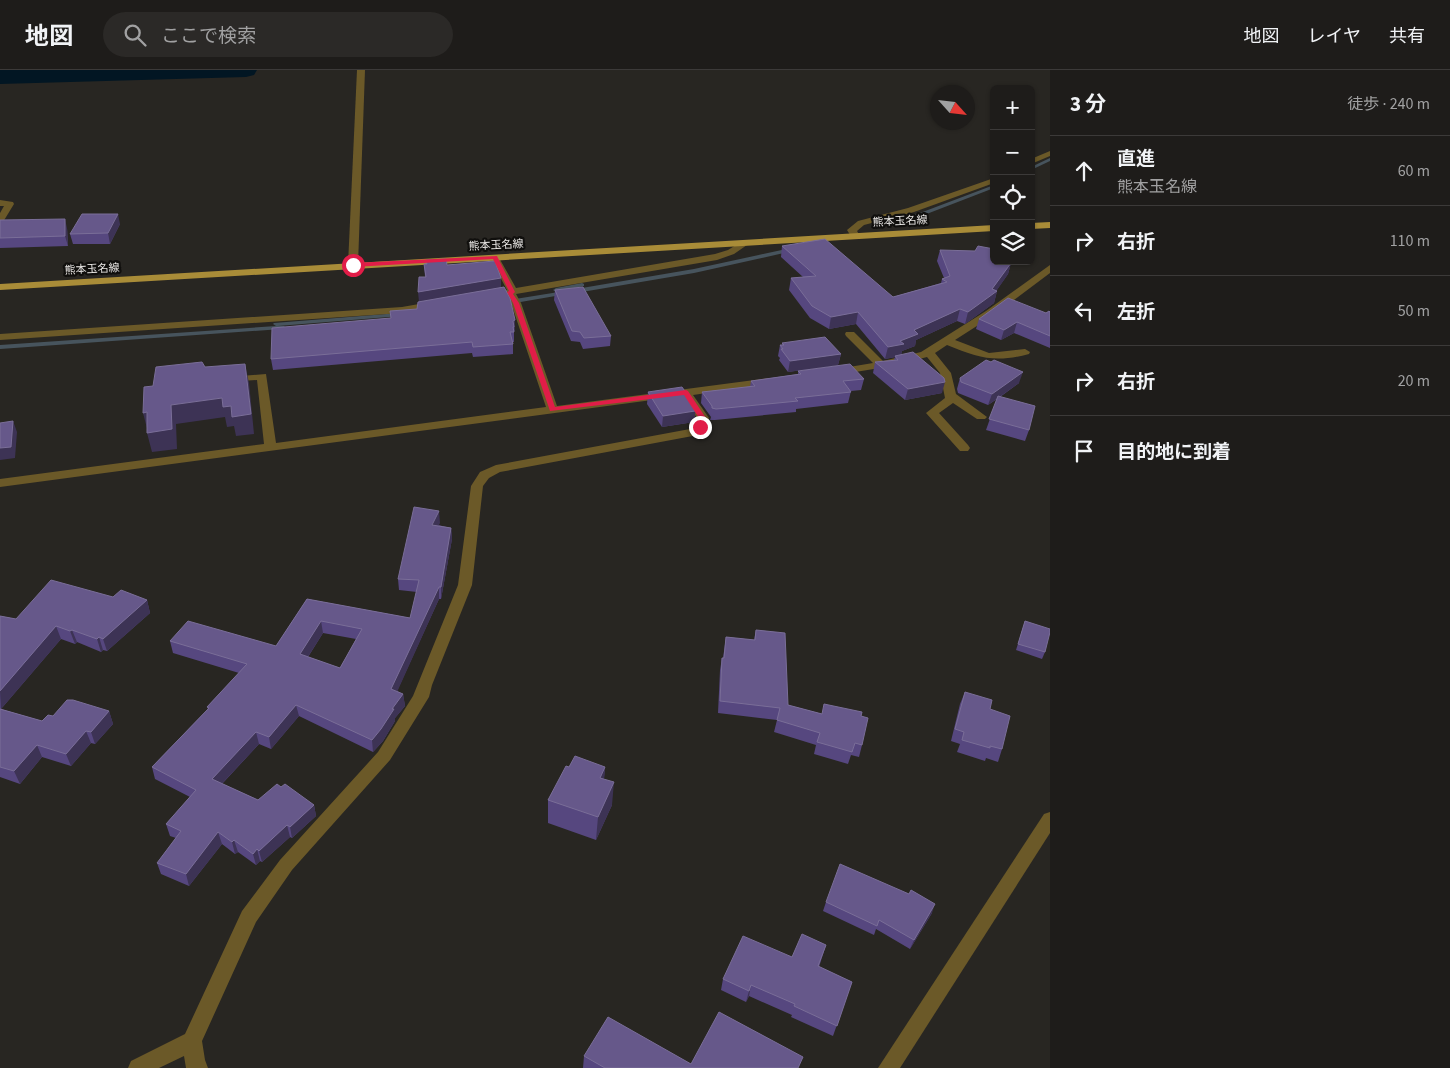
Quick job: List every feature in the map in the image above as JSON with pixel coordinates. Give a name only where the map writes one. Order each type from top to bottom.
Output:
[{"type":"main road","points":[[1035,226],[1050,225]]},
{"type":"main road","name":"熊本玉名線","points":[[0,287],[990,228]]},
{"type":"street","points":[[353,265],[360,70]]},
{"type":"street","points":[[1035,160],[1050,152]]},
{"type":"street","points":[[854,236],[852,230],[861,223],[911,210],[990,181]]},
{"type":"street","points":[[0,203],[10,204],[0,220]]},
{"type":"street","points":[[474,298],[512,296],[717,257],[731,252],[744,242]]},
{"type":"street","points":[[495,258],[512,296],[552,409]]},
{"type":"street","points":[[823,374],[881,365],[928,352],[990,313],[1050,268]]},
{"type":"street","points":[[0,337],[402,310],[447,302]]},
{"type":"street","points":[[850,334],[881,365]]},
{"type":"street","points":[[948,340],[974,352],[989,356],[1025,352]]},
{"type":"street","points":[[928,352],[940,364],[950,383],[950,399],[932,413],[964,448]]},
{"type":"street","points":[[214,382],[262,376],[270,447]]},
{"type":"street","points":[[0,483],[784,379]]},
{"type":"street","points":[[198,1068],[195,1065],[192,1040],[249,917],[286,865],[384,756],[421,698],[424,685],[465,585],[477,486],[484,474],[496,468],[694,432],[700,427],[703,418],[686,392]]},
{"type":"street","points":[[950,395],[981,417]]},
{"type":"street","points":[[888,1068],[1050,819]]},
{"type":"street","points":[[138,1068],[192,1040]]},
{"type":"building","points":[[82,214],[118,214],[108,233],[70,234]]},
{"type":"building","points":[[65,219],[65,236],[0,238],[0,220]]},
{"type":"building","points":[[825,239],[893,297],[947,282],[942,279],[950,276],[940,250],[975,251],[978,246],[990,248],[990,265],[1010,265],[992,289],[997,291],[968,312],[960,309],[914,330],[918,334],[900,341],[904,344],[888,347],[858,312],[831,317],[812,306],[791,278],[816,276],[782,246]]},
{"type":"building","points":[[446,259],[447,265],[495,261],[501,278],[418,292],[419,277],[426,277],[424,264],[427,264],[426,260]]},
{"type":"building","points":[[504,287],[510,298],[515,320],[513,321],[514,332],[510,332],[513,344],[473,347],[472,342],[271,359],[272,328],[391,318],[390,311],[417,309],[418,302]]},
{"type":"building","points":[[583,287],[611,336],[584,338],[580,332],[572,331],[555,290]]},
{"type":"building","points":[[1008,298],[1046,313],[1049,311],[1050,336],[1017,322],[1004,330],[979,319]]},
{"type":"building","points":[[825,337],[841,354],[790,361],[780,345],[784,345],[782,343]]},
{"type":"building","points":[[913,352],[944,378],[945,382],[908,389],[875,362],[898,360],[895,356]]},
{"type":"building","points":[[986,360],[991,362],[994,360],[1023,372],[992,394],[961,382],[960,378]]},
{"type":"building","points":[[202,362],[205,367],[245,364],[251,414],[232,417],[231,406],[223,407],[222,398],[171,405],[172,429],[147,433],[147,412],[143,413],[144,387],[153,386],[156,367]]},
{"type":"building","points":[[850,364],[864,379],[843,381],[851,392],[795,398],[798,401],[716,409],[712,408],[702,392],[755,386],[751,381],[801,374],[798,371]]},
{"type":"building","points":[[682,387],[696,407],[695,411],[663,416],[648,392]]},
{"type":"building","points":[[998,396],[1035,406],[1029,430],[989,419]]},
{"type":"building","points":[[13,421],[11,447],[0,448],[0,423]]},
{"type":"building","points":[[414,507],[439,511],[432,525],[451,528],[441,587],[439,587],[391,689],[403,694],[372,740],[296,705],[269,737],[256,732],[212,779],[258,800],[277,784],[281,787],[285,784],[314,805],[290,827],[287,825],[259,851],[257,849],[253,854],[234,840],[232,842],[218,832],[186,874],[157,863],[181,831],[166,824],[196,790],[152,767],[209,708],[207,707],[247,664],[170,641],[188,621],[276,646],[307,599],[410,618],[419,580],[398,579]],"holes":[[[321,621],[362,629],[340,668],[300,654]]]},
{"type":"building","points":[[51,580],[113,597],[121,590],[147,600],[103,639],[99,637],[97,639],[56,626],[0,691],[0,616],[16,619]]},
{"type":"building","points":[[1025,621],[1050,629],[1045,652],[1018,644]]},
{"type":"building","points":[[756,630],[785,633],[788,705],[822,714],[824,704],[862,712],[861,716],[868,718],[862,745],[855,743],[852,752],[817,742],[820,733],[777,720],[780,708],[720,701],[722,658],[724,658],[726,637],[755,640]]},
{"type":"building","points":[[965,692],[992,700],[990,709],[1010,716],[1002,749],[990,746],[990,748],[962,740],[964,732],[955,729]]},
{"type":"building","points":[[67,700],[73,700],[109,711],[91,732],[86,731],[66,754],[37,745],[14,771],[0,767],[0,709],[42,721],[48,715],[53,716]]},
{"type":"building","points":[[575,756],[605,767],[600,778],[614,782],[598,817],[548,800],[566,766],[569,767]]},
{"type":"building","points":[[840,864],[909,894],[911,890],[935,904],[914,940],[879,920],[877,926],[826,902]]},
{"type":"building","points":[[802,934],[826,945],[818,966],[852,982],[837,1026],[794,1006],[795,1004],[751,985],[749,991],[723,979],[743,936],[792,957]]},
{"type":"building","points":[[719,1012],[803,1057],[798,1068],[605,1068],[584,1056],[608,1017],[691,1064]]},
{"type":"waterway","points":[[0,77],[246,70]]},
{"type":"waterway","points":[[1035,167],[1050,159]]},
{"type":"waterway","points":[[876,227],[922,214],[990,188]]},
{"type":"waterway","points":[[576,291],[694,271],[791,250]]},
{"type":"waterway","points":[[556,290],[582,285]]},
{"type":"waterway","points":[[509,302],[565,293]]},
{"type":"waterway","points":[[276,324],[399,315]]},
{"type":"waterway","points":[[0,347],[282,327]]},
{"type":"route","points":[[353,265],[495,258],[512,292],[510,292],[516,303],[552,409],[686,392],[703,418],[700,427]]}]
